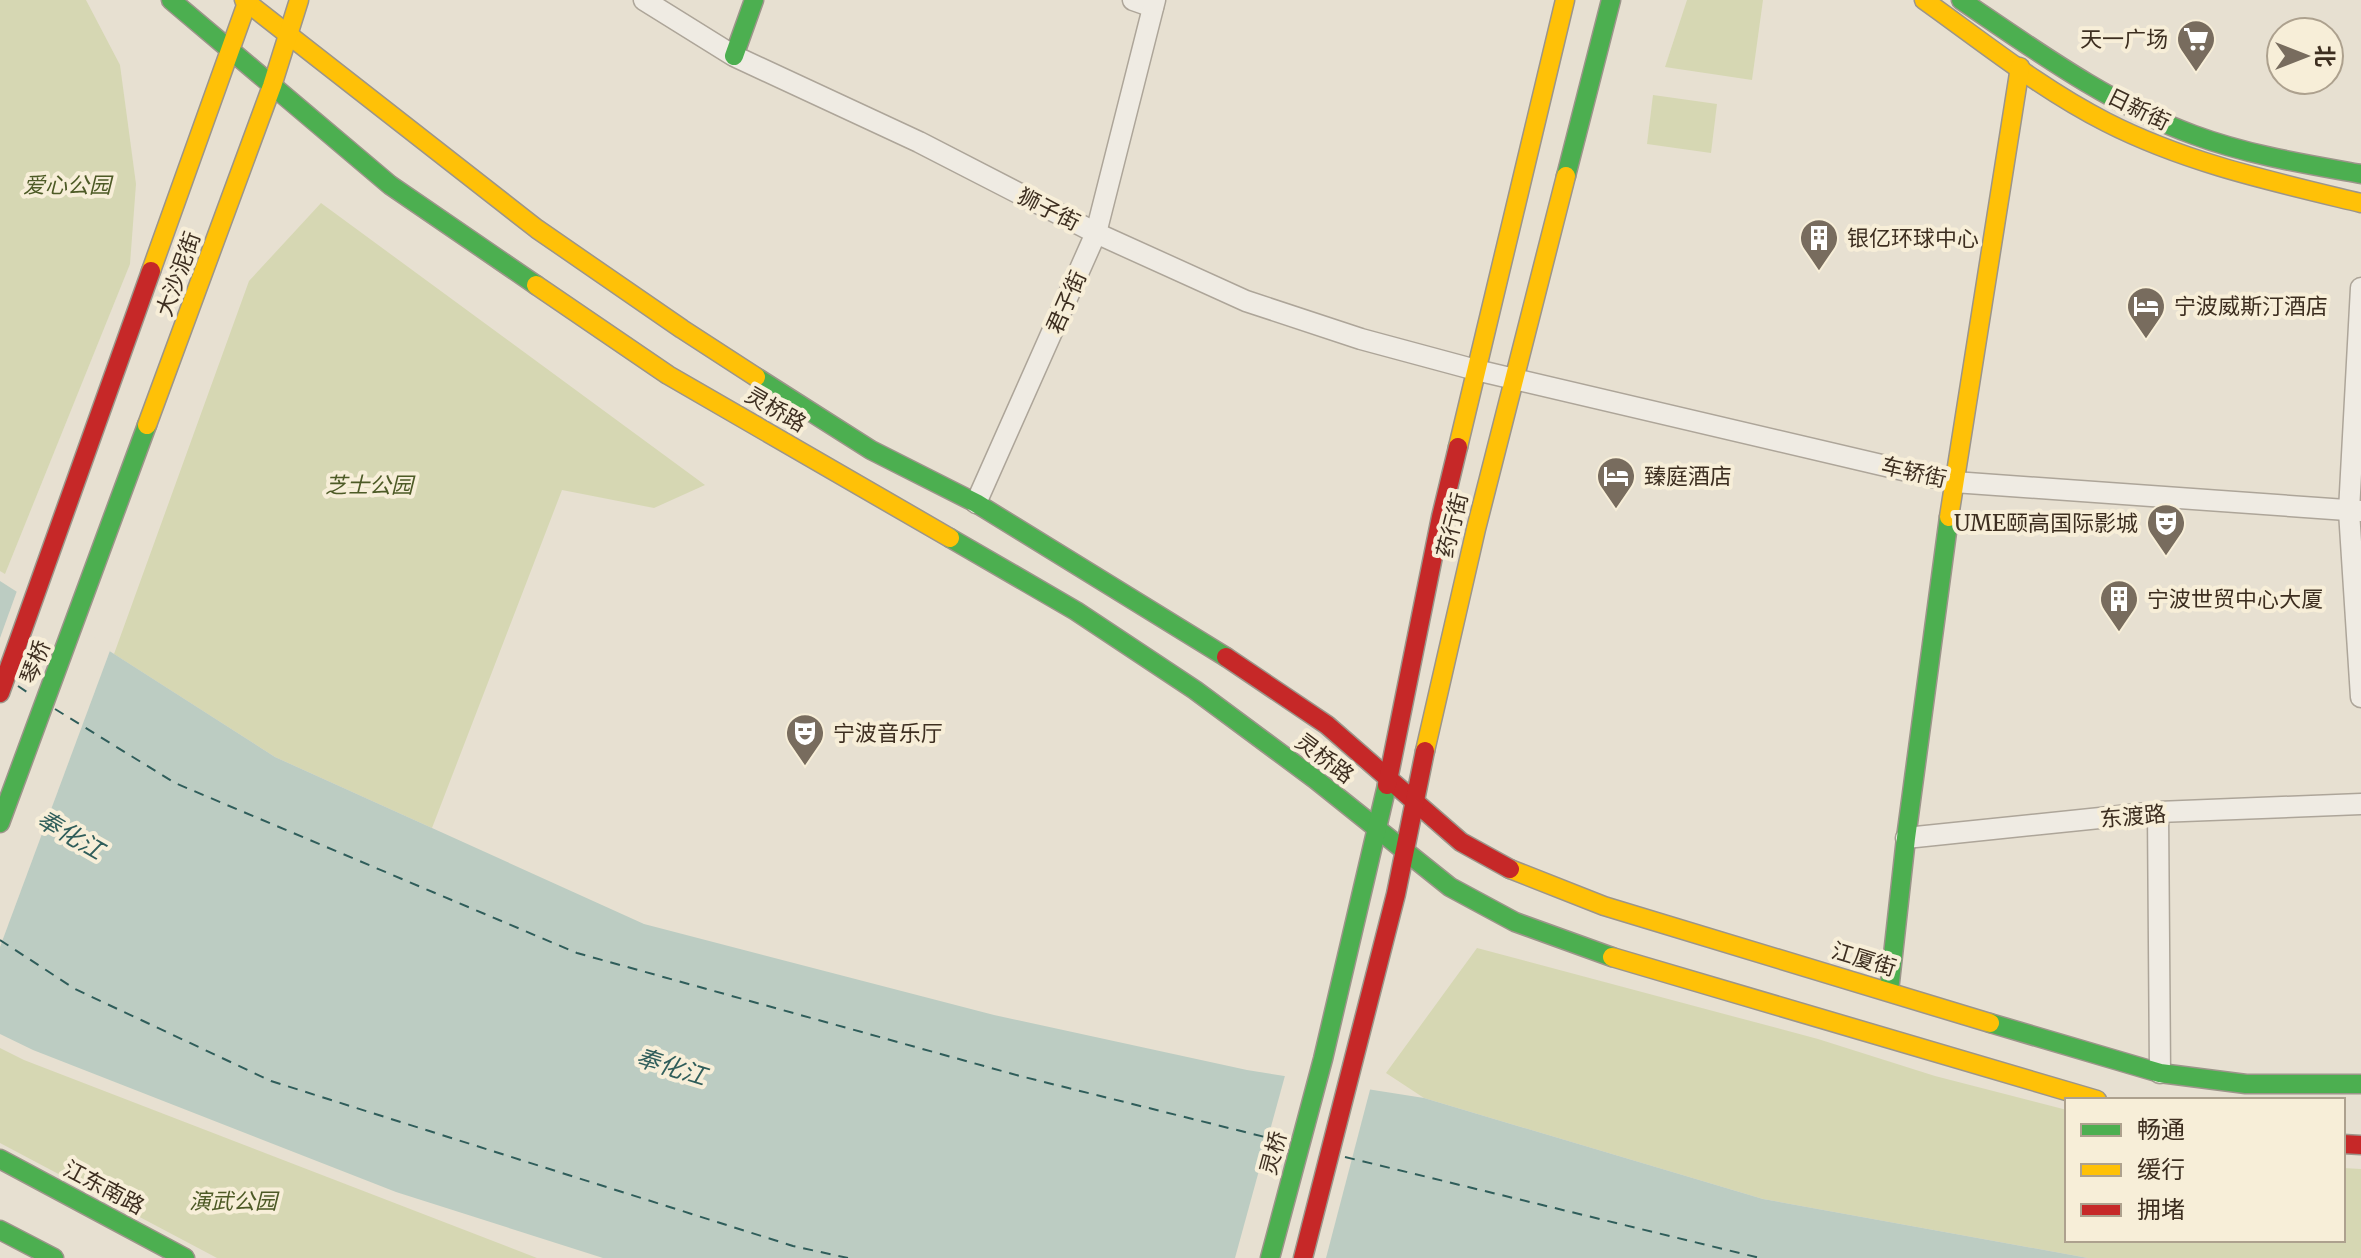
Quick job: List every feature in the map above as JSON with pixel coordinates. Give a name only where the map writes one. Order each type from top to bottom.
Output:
[{"type":"main road","name":"灵桥路","points":[[171,0],[390,185],[668,375],[1076,611],[1195,690],[1378,830]]},
{"type":"main road","name":"大沙泥街","points":[[98,563],[272,86],[299,0]]},
{"type":"main road","points":[[734,56],[754,0]]},
{"type":"main road","name":"药行街","points":[[1323,1059],[1378,830],[1441,517],[1565,0]]},
{"type":"main road","name":"药行街","points":[[1303,1258],[1405,851],[1440,680],[1513,379],[1611,0]]},
{"type":"main road","name":"日新街","points":[[1924,0],[2104,121],[2164,148],[2250,177],[2361,203]]},
{"type":"main road","name":"日新街","points":[[1961,0],[2107,94],[2173,127],[2254,153],[2361,174]]},
{"type":"main road","name":"灵桥路","points":[[246,1],[537,229],[682,329],[871,450],[976,503],[1247,670],[1327,725],[1387,780]]},
{"type":"main road","name":"大沙泥街","points":[[55,540],[246,1]]},
{"type":"main road","points":[[1889,991],[1906,838],[1954,482],[2020,67]]},
{"type":"main road","name":"琴桥","points":[[0,693],[55,540]]},
{"type":"main road","name":"琴桥","points":[[0,823],[98,563]]},
{"type":"main road","name":"江厦街","points":[[1387,780],[1461,842],[1497,864],[1604,906],[2160,1073],[2246,1084],[2361,1084]]},
{"type":"main road","points":[[1378,830],[1450,887],[1480,905],[1588,950],[2090,1098]]},
{"type":"main road","name":"灵桥","points":[[1270,1258],[1323,1059]]},
{"type":"main road","name":"江东南路","points":[[0,1159],[185,1258]]},
{"type":"main road","points":[[0,1230],[54,1258]]},
{"type":"street","name":"狮子街","points":[[644,0],[734,56],[919,142],[1096,233],[1246,301],[1361,339],[1476,370]]},
{"type":"street","points":[[1133,0],[1154,4]]},
{"type":"street","name":"君子街","points":[[976,503],[1096,233],[1154,4]]},
{"type":"street","points":[[2361,288],[2355,511],[2361,697]]},
{"type":"street","name":"车轿街","points":[[1476,370],[1954,482],[2355,511]]},
{"type":"street","name":"东渡路","points":[[1906,838],[2158,812],[2361,804]]},
{"type":"street","points":[[2158,812],[2160,1073]]},
{"type":"green space","name":"爱心公园","points":[[0,0],[86,0],[120,65],[136,184],[130,264],[5,574],[0,571]]},
{"type":"green space","points":[[1687,0],[1763,0],[1752,80],[1665,67]]},
{"type":"green space","points":[[1653,95],[1717,104],[1711,153],[1647,144]]},
{"type":"green space","name":"芝士公园","points":[[321,203],[705,485],[654,508],[562,490],[432,828],[275,757],[114,654],[249,281]]},
{"type":"green space","points":[[1477,948],[1818,1039],[1935,1076],[2065,1109],[2065,1242],[2345,1242],[2345,1168],[2361,1169],[2361,1258],[2088,1258],[1763,1199],[1424,1098],[1386,1073]]},
{"type":"green space","name":"演武公园","points":[[0,1048],[24,1060],[537,1258],[217,1258],[0,1143]]},
{"type":"water","name":"奉化江","points":[[0,581],[275,757],[644,924],[994,1015],[1247,1070],[1424,1098],[1763,1199],[2088,1258],[603,1258],[396,1192],[33,1050],[0,1034]]},
{"type":"pier","points":[[18,588],[111,648],[0,947],[0,638]]},
{"type":"pier","points":[[1286,1072],[1371,1086],[1326,1258],[1235,1258]]},
{"type":"ferry route","points":[[18,686],[33,696]]},
{"type":"ferry route","points":[[55,709],[175,783],[577,953],[1020,1076],[1285,1142]]},
{"type":"ferry route","points":[[0,940],[75,989],[271,1081],[793,1246],[848,1258]]},
{"type":"ferry route","points":[[1345,1157],[1760,1258]]},
{"type":"traffic: fast","points":[[171,0],[390,185],[536,285]]},
{"type":"traffic: fast","points":[[734,56],[754,0]]},
{"type":"traffic: fast","points":[[1566,176],[1611,0]]},
{"type":"traffic: fast","points":[[1961,0],[2073,75],[2163,122],[2235,148],[2361,174]]},
{"type":"traffic: fast","points":[[756,377],[871,450],[976,503],[1226,657]]},
{"type":"traffic: fast","points":[[0,823],[147,425]]},
{"type":"traffic: fast","points":[[1889,991],[1949,517]]},
{"type":"traffic: fast","points":[[950,538],[1076,611],[1195,690],[1315,779],[1450,887],[1515,922],[1612,957]]},
{"type":"traffic: fast","points":[[1270,1258],[1323,1059],[1387,785]]},
{"type":"traffic: fast","points":[[1990,1023],[2160,1073],[2246,1084],[2361,1084]]},
{"type":"traffic: fast","points":[[0,1159],[185,1258]]},
{"type":"traffic: fast","points":[[0,1230],[54,1258]]},
{"type":"traffic: slow","points":[[244,0],[537,229],[756,377]]},
{"type":"traffic: slow","points":[[151,271],[248,0]]},
{"type":"traffic: slow","points":[[147,425],[272,86],[299,0]]},
{"type":"traffic: slow","points":[[1458,447],[1565,0]]},
{"type":"traffic: slow","points":[[1924,0],[2058,95],[2136,136],[2231,170],[2361,203]]},
{"type":"traffic: slow","points":[[1949,517],[2020,67]]},
{"type":"traffic: slow","points":[[1425,751],[1476,529],[1566,176]]},
{"type":"traffic: slow","points":[[536,285],[668,375],[950,538]]},
{"type":"traffic: slow","points":[[1510,869],[1604,906],[1990,1023]]},
{"type":"traffic: slow","points":[[1612,957],[2090,1098]]},
{"type":"traffic: jam","points":[[0,693],[151,271]]},
{"type":"traffic: jam","points":[[1387,785],[1458,447]]},
{"type":"traffic: jam","points":[[1226,657],[1327,725],[1461,842],[1510,869]]},
{"type":"traffic: jam","points":[[1303,1258],[1396,894],[1425,751]]},
{"type":"traffic: jam","points":[[2345,1144],[2361,1145]]},
{"type":"place","name":"天一广场","points":[[2196,73]]},
{"type":"place","name":"银亿环球中心","points":[[1819,272]]},
{"type":"place","name":"宁波威斯汀酒店","points":[[2146,340]]},
{"type":"place","name":"臻庭酒店","points":[[1616,510]]},
{"type":"place","name":"UME颐高国际影城","points":[[2166,557]]},
{"type":"place","name":"宁波世贸中心大厦","points":[[2119,633]]},
{"type":"place","name":"宁波音乐厅","points":[[805,767]]}]
